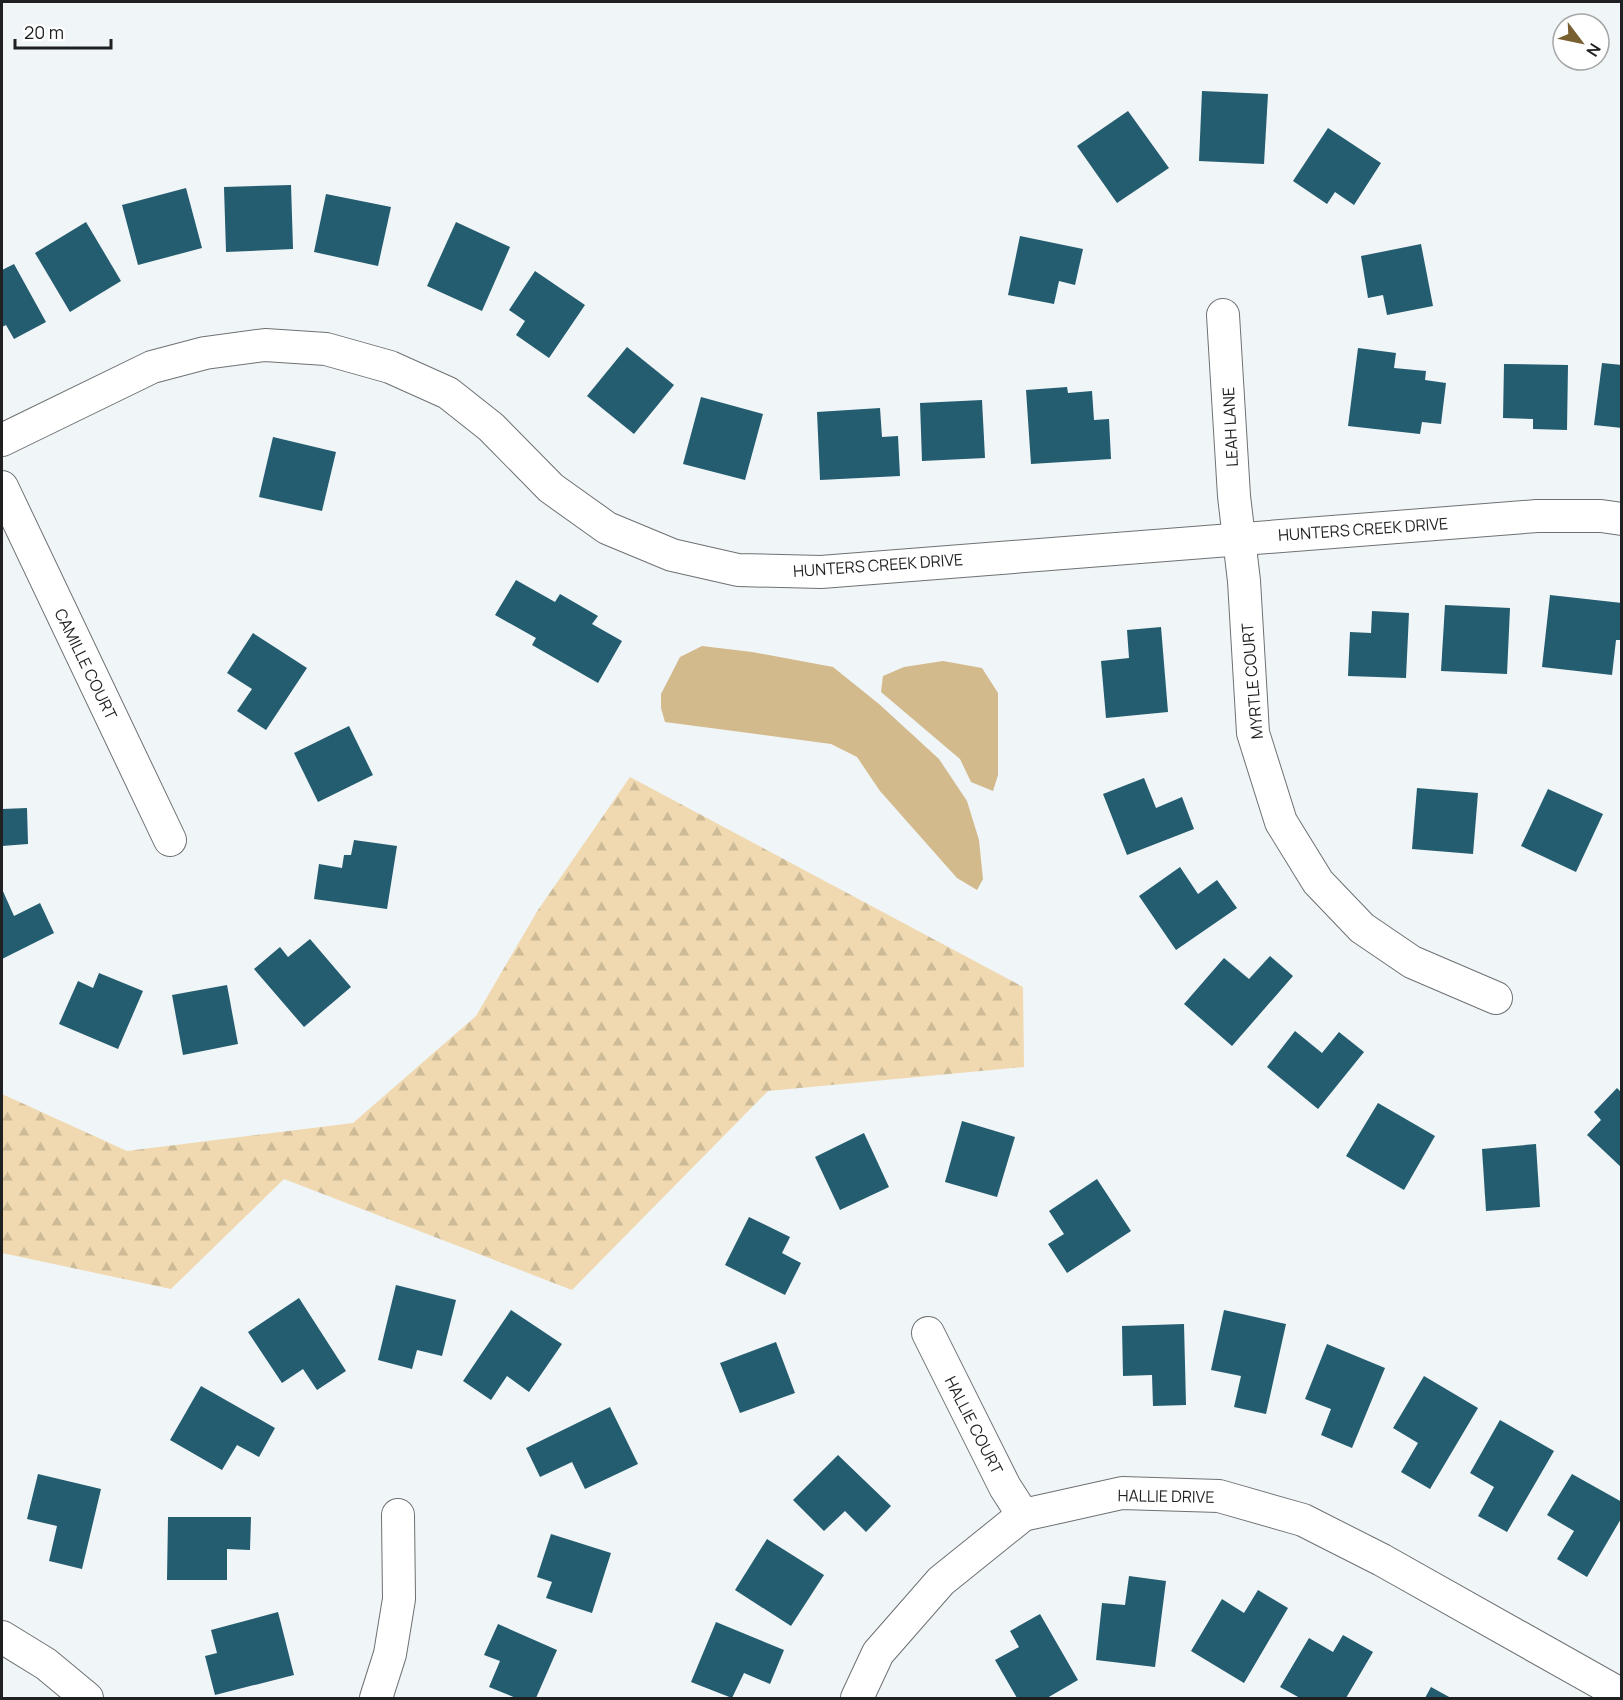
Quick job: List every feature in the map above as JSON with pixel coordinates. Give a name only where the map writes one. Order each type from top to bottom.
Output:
[{"type":"street","name":"LEAH LANE","points":[[1223,315],[1238,538]]},
{"type":"street","name":"HUNTERS CREEK DRIVE","points":[[2,440],[152,367],[205,353],[265,345],[326,349],[390,368],[448,393],[491,427],[551,488],[608,528],[672,555],[738,570],[821,572],[1537,516],[1601,516],[1622,519]]},
{"type":"street","name":"CAMILLE COURT","points":[[2,487],[170,840]]},
{"type":"street","name":"MYRTLE COURT","points":[[1238,538],[1244,581],[1253,733],[1281,822],[1318,882],[1362,928],[1412,962],[1496,998]]},
{"type":"street","name":"HALLIE COURT","points":[[928,1333],[1005,1487],[1023,1515]]},
{"type":"street","name":"HALLIE DRIVE","points":[[857,1698],[878,1653],[941,1581],[1023,1515],[1122,1493],[1219,1496],[1303,1520],[1382,1560],[1622,1695]]},
{"type":"street","points":[[375,1698],[390,1654],[399,1599],[398,1515]]},
{"type":"street","points":[[2,1637],[46,1664],[87,1698]]},
{"type":"green space","points":[[630,777],[1023,987],[1024,1067],[768,1091],[572,1290],[284,1179],[171,1289],[2,1253],[2,1094],[127,1151],[353,1123],[476,1016],[538,910]]},
{"type":"shaded area","points":[[702,646],[752,652],[833,667],[879,704],[939,759],[967,801],[979,840],[983,879],[977,890],[957,878],[880,791],[857,757],[831,744],[665,722],[661,708],[661,694],[680,657]]},
{"type":"shaded area","points":[[943,661],[982,668],[998,693],[998,775],[993,791],[971,782],[960,759],[881,692],[883,676],[904,667]]},
{"type":"building","points":[[1202,91],[1268,94],[1264,164],[1199,161]]},
{"type":"building","points":[[1128,111],[1169,168],[1117,203],[1077,146]]},
{"type":"building","points":[[1328,128],[1381,163],[1354,205],[1335,192],[1327,204],[1293,181]]},
{"type":"building","points":[[291,185],[293,249],[226,252],[224,187]]},
{"type":"building","points":[[186,188],[202,248],[138,265],[122,205]]},
{"type":"building","points":[[326,194],[391,207],[378,266],[314,252]]},
{"type":"building","points":[[86,222],[121,281],[70,312],[35,253]]},
{"type":"building","points":[[456,222],[510,247],[482,311],[427,286]]},
{"type":"building","points":[[1020,236],[1083,249],[1075,285],[1059,281],[1054,304],[1008,295]]},
{"type":"building","points":[[1421,244],[1433,306],[1387,315],[1383,295],[1368,298],[1361,256]]},
{"type":"building","points":[[14,264],[46,322],[14,339],[6,325],[2,327],[2,270]]},
{"type":"building","points":[[535,271],[585,305],[549,358],[516,335],[525,321],[509,310]]},
{"type":"building","points":[[627,347],[674,385],[634,434],[587,396]]},
{"type":"building","points":[[1358,348],[1396,353],[1394,368],[1426,371],[1425,380],[1446,383],[1441,424],[1422,422],[1420,434],[1348,426]]},
{"type":"building","points":[[1602,363],[1622,365],[1622,428],[1594,425]]},
{"type":"building","points":[[1504,364],[1568,365],[1567,430],[1533,429],[1533,419],[1503,418]]},
{"type":"building","points":[[1067,387],[1068,393],[1092,391],[1094,420],[1109,419],[1111,459],[1031,464],[1026,390]]},
{"type":"building","points":[[701,397],[763,414],[745,480],[683,464]]},
{"type":"building","points":[[982,400],[985,458],[922,461],[920,403]]},
{"type":"building","points":[[880,408],[882,437],[898,436],[900,476],[820,480],[817,412]]},
{"type":"building","points":[[273,437],[336,452],[322,511],[259,497]]},
{"type":"building","points":[[516,580],[555,602],[560,594],[598,616],[592,624],[622,641],[598,683],[532,645],[536,638],[495,615]]},
{"type":"building","points":[[1550,595],[1622,603],[1622,640],[1616,640],[1612,675],[1542,667]]},
{"type":"building","points":[[1445,605],[1510,608],[1507,674],[1441,671]]},
{"type":"building","points":[[1372,611],[1409,613],[1406,678],[1348,676],[1350,632],[1371,633]]},
{"type":"building","points":[[1161,627],[1168,712],[1106,718],[1101,661],[1129,658],[1127,630]]},
{"type":"building","points":[[253,633],[307,668],[266,730],[237,711],[252,689],[227,673]]},
{"type":"building","points":[[349,726],[373,775],[318,802],[294,753]]},
{"type":"building","points":[[1144,778],[1156,808],[1182,797],[1194,829],[1127,855],[1103,794]]},
{"type":"building","points":[[1417,788],[1478,793],[1473,854],[1412,849]]},
{"type":"building","points":[[1548,789],[1603,814],[1576,872],[1521,846]]},
{"type":"building","points":[[27,808],[28,844],[2,846],[2,809]]},
{"type":"building","points":[[354,840],[397,846],[387,909],[314,899],[319,864],[342,868],[344,855],[351,855]]},
{"type":"building","points":[[1180,867],[1198,894],[1217,880],[1237,908],[1176,950],[1139,896]]},
{"type":"building","points":[[2,889],[14,916],[40,903],[54,933],[2,959]]},
{"type":"building","points":[[310,939],[351,987],[304,1027],[254,969],[280,947],[288,957]]},
{"type":"building","points":[[1270,956],[1293,976],[1232,1046],[1184,1004],[1224,958],[1249,979]]},
{"type":"building","points":[[99,973],[143,991],[118,1049],[59,1024],[78,981],[93,988]]},
{"type":"building","points":[[227,985],[238,1044],[183,1055],[172,995]]},
{"type":"building","points":[[1295,1031],[1322,1053],[1339,1032],[1364,1052],[1318,1109],[1267,1067]]},
{"type":"building","points":[[1617,1088],[1622,1093],[1622,1168],[1587,1135],[1601,1120],[1594,1112]]},
{"type":"building","points":[[1378,1103],[1435,1136],[1404,1190],[1346,1156]]},
{"type":"building","points":[[962,1121],[1015,1137],[997,1197],[945,1182]]},
{"type":"building","points":[[864,1133],[889,1187],[840,1210],[815,1157]]},
{"type":"building","points":[[1536,1144],[1540,1207],[1486,1211],[1482,1149]]},
{"type":"building","points":[[1097,1179],[1131,1231],[1067,1273],[1048,1244],[1064,1234],[1049,1211]]},
{"type":"building","points":[[749,1217],[790,1237],[782,1253],[801,1263],[785,1295],[725,1265]]},
{"type":"building","points":[[396,1285],[456,1300],[442,1356],[417,1350],[412,1369],[378,1360]]},
{"type":"building","points":[[299,1298],[346,1371],[317,1390],[303,1369],[282,1383],[248,1332]]},
{"type":"building","points":[[511,1310],[562,1344],[529,1392],[507,1376],[491,1400],[463,1381]]},
{"type":"building","points":[[1224,1310],[1286,1324],[1266,1414],[1234,1407],[1241,1376],[1211,1370]]},
{"type":"building","points":[[1184,1324],[1186,1405],[1153,1406],[1152,1375],[1123,1376],[1122,1326]]},
{"type":"building","points":[[776,1342],[795,1393],[740,1413],[720,1363]]},
{"type":"building","points":[[1327,1344],[1385,1368],[1352,1448],[1321,1435],[1331,1409],[1305,1399]]},
{"type":"building","points":[[1424,1376],[1478,1408],[1430,1489],[1401,1472],[1418,1443],[1393,1428]]},
{"type":"building","points":[[201,1386],[275,1428],[259,1457],[237,1445],[222,1470],[170,1440]]},
{"type":"building","points":[[610,1407],[638,1464],[585,1489],[572,1462],[540,1477],[526,1448]]},
{"type":"building","points":[[1500,1420],[1554,1451],[1507,1532],[1478,1516],[1494,1487],[1470,1473]]},
{"type":"building","points":[[838,1455],[891,1506],[866,1532],[845,1511],[824,1531],[793,1500]]},
{"type":"building","points":[[38,1474],[101,1489],[82,1569],[49,1561],[57,1526],[27,1519]]},
{"type":"building","points":[[1572,1474],[1622,1502],[1622,1517],[1587,1577],[1557,1559],[1574,1531],[1547,1515]]},
{"type":"building","points":[[168,1517],[251,1517],[250,1550],[227,1549],[227,1580],[167,1580]]},
{"type":"building","points":[[551,1534],[611,1553],[592,1613],[546,1598],[552,1582],[537,1577]]},
{"type":"building","points":[[767,1539],[824,1575],[791,1626],[735,1590]]},
{"type":"building","points":[[1129,1576],[1166,1581],[1155,1667],[1096,1660],[1102,1603],[1125,1605]]},
{"type":"building","points":[[1258,1590],[1288,1608],[1244,1683],[1191,1651],[1222,1599],[1244,1613]]},
{"type":"building","points":[[278,1612],[294,1675],[215,1695],[205,1656],[217,1653],[211,1630]]},
{"type":"building","points":[[1040,1614],[1078,1680],[1047,1698],[1017,1698],[995,1660],[1019,1647],[1010,1631]]},
{"type":"building","points":[[716,1622],[784,1650],[770,1684],[744,1673],[732,1698],[691,1682]]},
{"type":"building","points":[[498,1624],[557,1650],[536,1698],[516,1698],[489,1687],[500,1661],[484,1655]]},
{"type":"building","points":[[1343,1635],[1373,1652],[1346,1698],[1300,1698],[1280,1687],[1309,1638],[1333,1652]]},
{"type":"building","points":[[1431,1687],[1451,1698],[1425,1698]]}]
